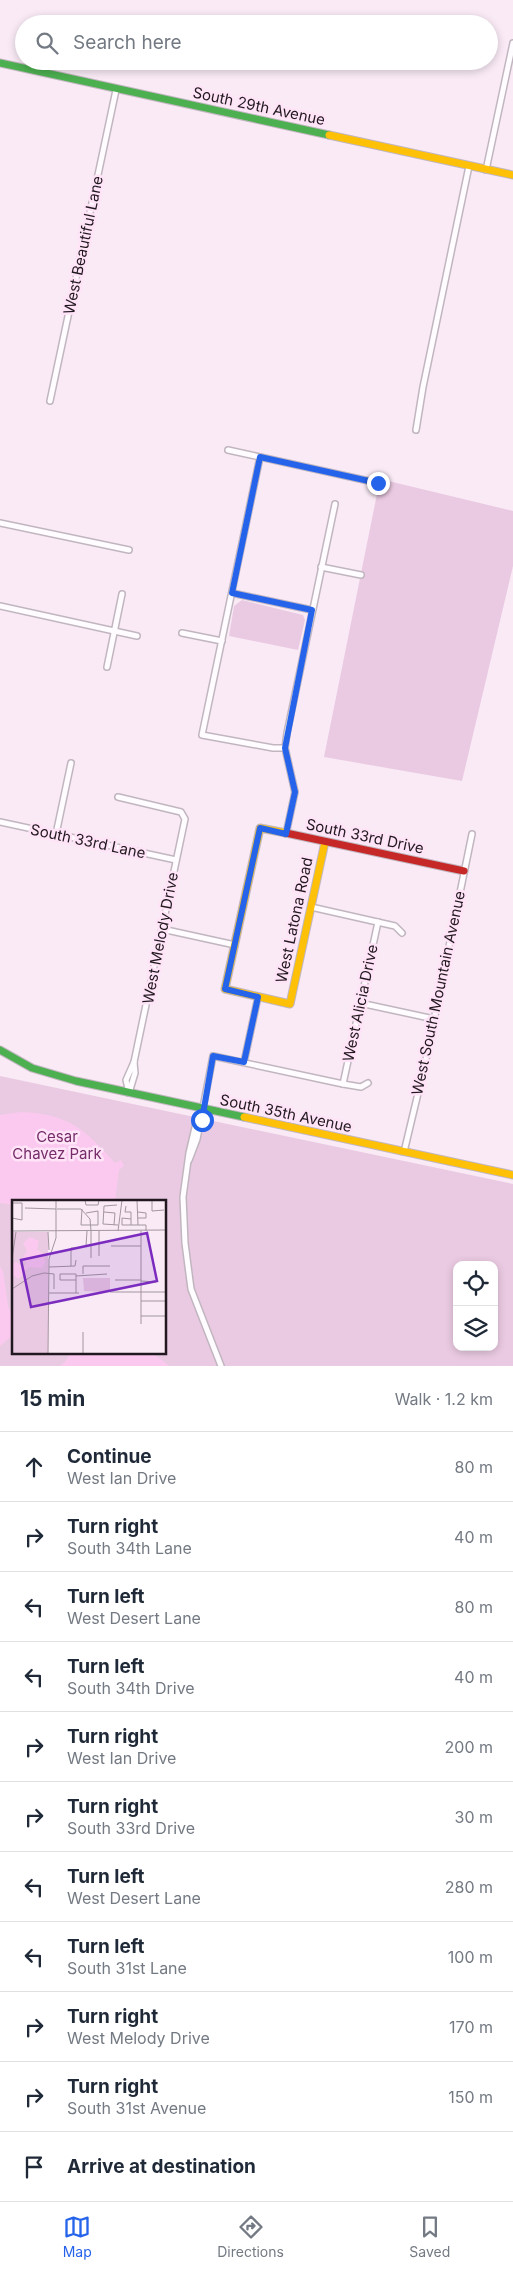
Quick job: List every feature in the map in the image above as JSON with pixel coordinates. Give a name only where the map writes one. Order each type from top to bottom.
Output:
[{"type":"street","points":[[486,170],[513,43]]},
{"type":"street","name":"South 29th Avenue","points":[[0,63],[15,66]]},
{"type":"street","name":"South 29th Avenue","points":[[30,70],[513,176]]},
{"type":"street","name":"West Beautiful Lane","points":[[50,401],[116,90]]},
{"type":"street","points":[[416,430],[423,387],[469,166]]},
{"type":"street","points":[[228,450],[378,483]]},
{"type":"street","points":[[260,457],[202,735],[272,748],[285,748]]},
{"type":"street","points":[[286,834],[295,792],[285,748],[335,504]]},
{"type":"street","points":[[0,523],[129,550]]},
{"type":"street","points":[[321,567],[361,575]]},
{"type":"street","points":[[232,593],[312,610]]},
{"type":"street","points":[[107,667],[122,594]]},
{"type":"street","points":[[0,606],[137,636]]},
{"type":"street","points":[[182,633],[222,641]]},
{"type":"street","points":[[56,834],[71,763]]},
{"type":"street","name":"West Melody Drive","points":[[118,797],[181,812],[184,815],[134,1062],[128,1072],[126,1082],[128,1093]]},
{"type":"street","name":"South 33rd Lane","points":[[0,822],[176,860]]},
{"type":"street","name":"South 33rd Drive","points":[[235,945],[260,828],[464,871]]},
{"type":"street","name":"West South Mountain Avenue","points":[[404,1152],[434,1019],[472,834]]},
{"type":"street","name":"West Latona Road","points":[[258,997],[290,1004],[325,842]]},
{"type":"street","points":[[311,907],[395,926],[402,933]]},
{"type":"street","name":"West Alicia Drive","points":[[342,1084],[378,922]]},
{"type":"street","points":[[162,929],[235,945],[225,989],[258,997],[244,1062]]},
{"type":"street","points":[[360,1003],[434,1019]]},
{"type":"street","name":"South 35th Avenue","points":[[0,1050],[32,1068],[52,1076],[202,1110],[513,1175]]},
{"type":"street","points":[[221,1366],[191,1288],[185,1243],[183,1197],[189,1160],[197,1139],[213,1056],[342,1084],[361,1087],[368,1084]]},
{"type":"green space","points":[[380,479],[513,511],[513,566],[462,781],[324,757]]},
{"type":"green space","points":[[242,600],[303,615],[305,620],[298,650],[229,636],[234,606]]},
{"type":"green space","name":"Cesar Chavez Park","points":[[0,1076],[513,1184],[513,1366],[0,1366]]},
{"type":"shaded area","points":[[21,1112],[37,1113],[63,1120],[84,1132],[115,1163],[121,1160],[124,1166],[119,1170],[115,1200],[12,1200],[12,1205],[0,1203],[0,1115]]},
{"type":"shaded area","points":[[0,1267],[3,1271],[8,1306],[12,1313],[12,1336],[0,1346]]},
{"type":"shaded area","points":[[70,1354],[148,1354],[157,1356],[169,1366],[60,1366]]},
{"type":"traffic: fast","points":[[0,63],[15,66]]},
{"type":"traffic: fast","points":[[32,70],[329,135]]},
{"type":"traffic: fast","points":[[0,1050],[32,1068],[76,1081],[244,1117]]},
{"type":"traffic: slow","points":[[329,135],[513,175]]},
{"type":"traffic: slow","points":[[286,833],[260,828],[225,989],[290,1004],[325,842]]},
{"type":"traffic: slow","points":[[244,1117],[513,1175]]},
{"type":"traffic: jam","points":[[286,833],[464,871]]},
{"type":"route","points":[[202,1120],[202,1110],[213,1056],[244,1062],[258,997],[225,989],[260,828],[286,834],[295,792],[285,748],[312,610],[232,593],[260,457],[378,483]]}]
